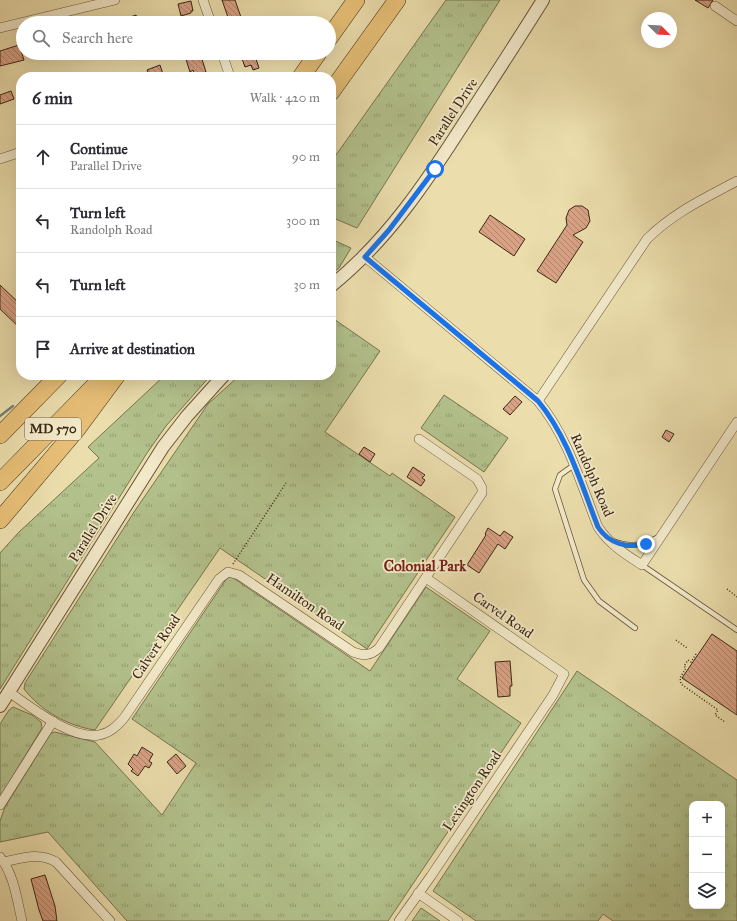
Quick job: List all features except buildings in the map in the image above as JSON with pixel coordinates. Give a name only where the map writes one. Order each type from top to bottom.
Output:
[{"type":"highway","points":[[336,28],[356,0]]},
{"type":"highway","points":[[336,85],[396,0]]},
{"type":"highway","points":[[305,72],[313,60]]},
{"type":"highway","name":"MD 570","points":[[0,435],[54,380]]},
{"type":"highway","name":"MD 570","points":[[0,482],[100,380]]},
{"type":"highway","points":[[0,520],[77,429],[113,380]]},
{"type":"street","points":[[49,16],[115,0]]},
{"type":"street","points":[[203,0],[209,16]]},
{"type":"street","name":"Parallel Drive","points":[[336,282],[365,257],[389,230],[435,169],[543,0]]},
{"type":"street","points":[[715,6],[737,21]]},
{"type":"street","points":[[0,28],[16,24]]},
{"type":"street","points":[[224,60],[228,72]]},
{"type":"street","points":[[0,159],[16,154]]},
{"type":"street","points":[[538,401],[647,239],[660,225],[678,212],[737,181]]},
{"type":"street","name":"Randolph Road","points":[[365,257],[538,401],[551,417],[574,465],[598,527],[604,536],[614,546],[642,565]]},
{"type":"street","name":"Parallel Drive","points":[[0,706],[163,447],[187,416],[219,380]]},
{"type":"street","points":[[642,565],[737,422]]},
{"type":"street","points":[[419,439],[477,479],[482,488],[480,498],[426,578]]},
{"type":"street","name":"Calvert Road","points":[[9,692],[68,729],[88,735],[99,735],[115,728],[158,671],[219,579],[228,572]]},
{"type":"street","name":"Hamilton Road","points":[[228,572],[239,575],[353,652],[366,656],[373,654],[379,648],[426,578]]},
{"type":"street","name":"Carvel Road","points":[[426,578],[564,674]]},
{"type":"street","name":"Lexington Road","points":[[398,921],[553,696],[564,674]]},
{"type":"street","points":[[0,805],[53,720]]},
{"type":"street","points":[[22,921],[14,886],[2,859],[33,856],[49,858],[56,862],[110,921]]},
{"type":"street","points":[[418,893],[458,921]]},
{"type":"lane","points":[[574,465],[560,475],[555,489],[584,580],[599,601],[635,628]]},
{"type":"lane","points":[[604,536],[621,544],[637,546],[646,544],[661,535]]},
{"type":"lane","points":[[642,565],[737,630]]},
{"type":"path","points":[[228,572],[286,483]]},
{"type":"path","points":[[727,589],[737,597]]},
{"type":"path","points":[[676,640],[687,648]]},
{"type":"path","points":[[696,654],[691,662],[688,660],[684,666],[686,668],[680,678],[681,684],[718,710],[715,715],[725,722]]},
{"type":"green space","points":[[446,0],[500,0],[357,228],[336,219],[336,155]]},
{"type":"green space","points":[[336,241],[351,248],[339,268],[336,270]]},
{"type":"green space","points":[[336,320],[380,351],[325,432],[390,476],[392,473],[455,517],[367,649],[220,548],[95,730],[65,721],[38,704],[24,689],[25,683],[134,512],[208,404],[234,380],[336,380]]},
{"type":"green space","points":[[160,380],[207,380],[166,426],[147,453],[0,689],[0,553],[19,532],[99,458],[88,447]]},
{"type":"green space","points":[[444,395],[508,438],[484,472],[421,428]]},
{"type":"green space","points":[[229,575],[370,671],[426,587],[490,631],[457,679],[521,723],[388,921],[127,921],[48,832],[0,842],[0,821],[5,807],[51,733],[55,732],[95,742],[162,815],[196,763],[132,719]]},
{"type":"green space","points":[[577,671],[737,780],[737,921],[613,921],[603,914],[598,921],[476,921],[433,891]]},
{"type":"green space","points":[[13,707],[32,715],[41,722],[42,728],[0,797],[0,724],[9,710]]},
{"type":"green space","points":[[421,908],[440,921],[412,921]]},
{"type":"waterway","points":[[0,416],[13,406]]},
{"type":"district","name":"Colonial Park","points":[[425,566]]},
{"type":"route","points":[[435,169],[412,202],[365,257],[538,401],[551,417],[559,432],[598,527],[604,536],[621,544],[637,546],[646,544]]}]
